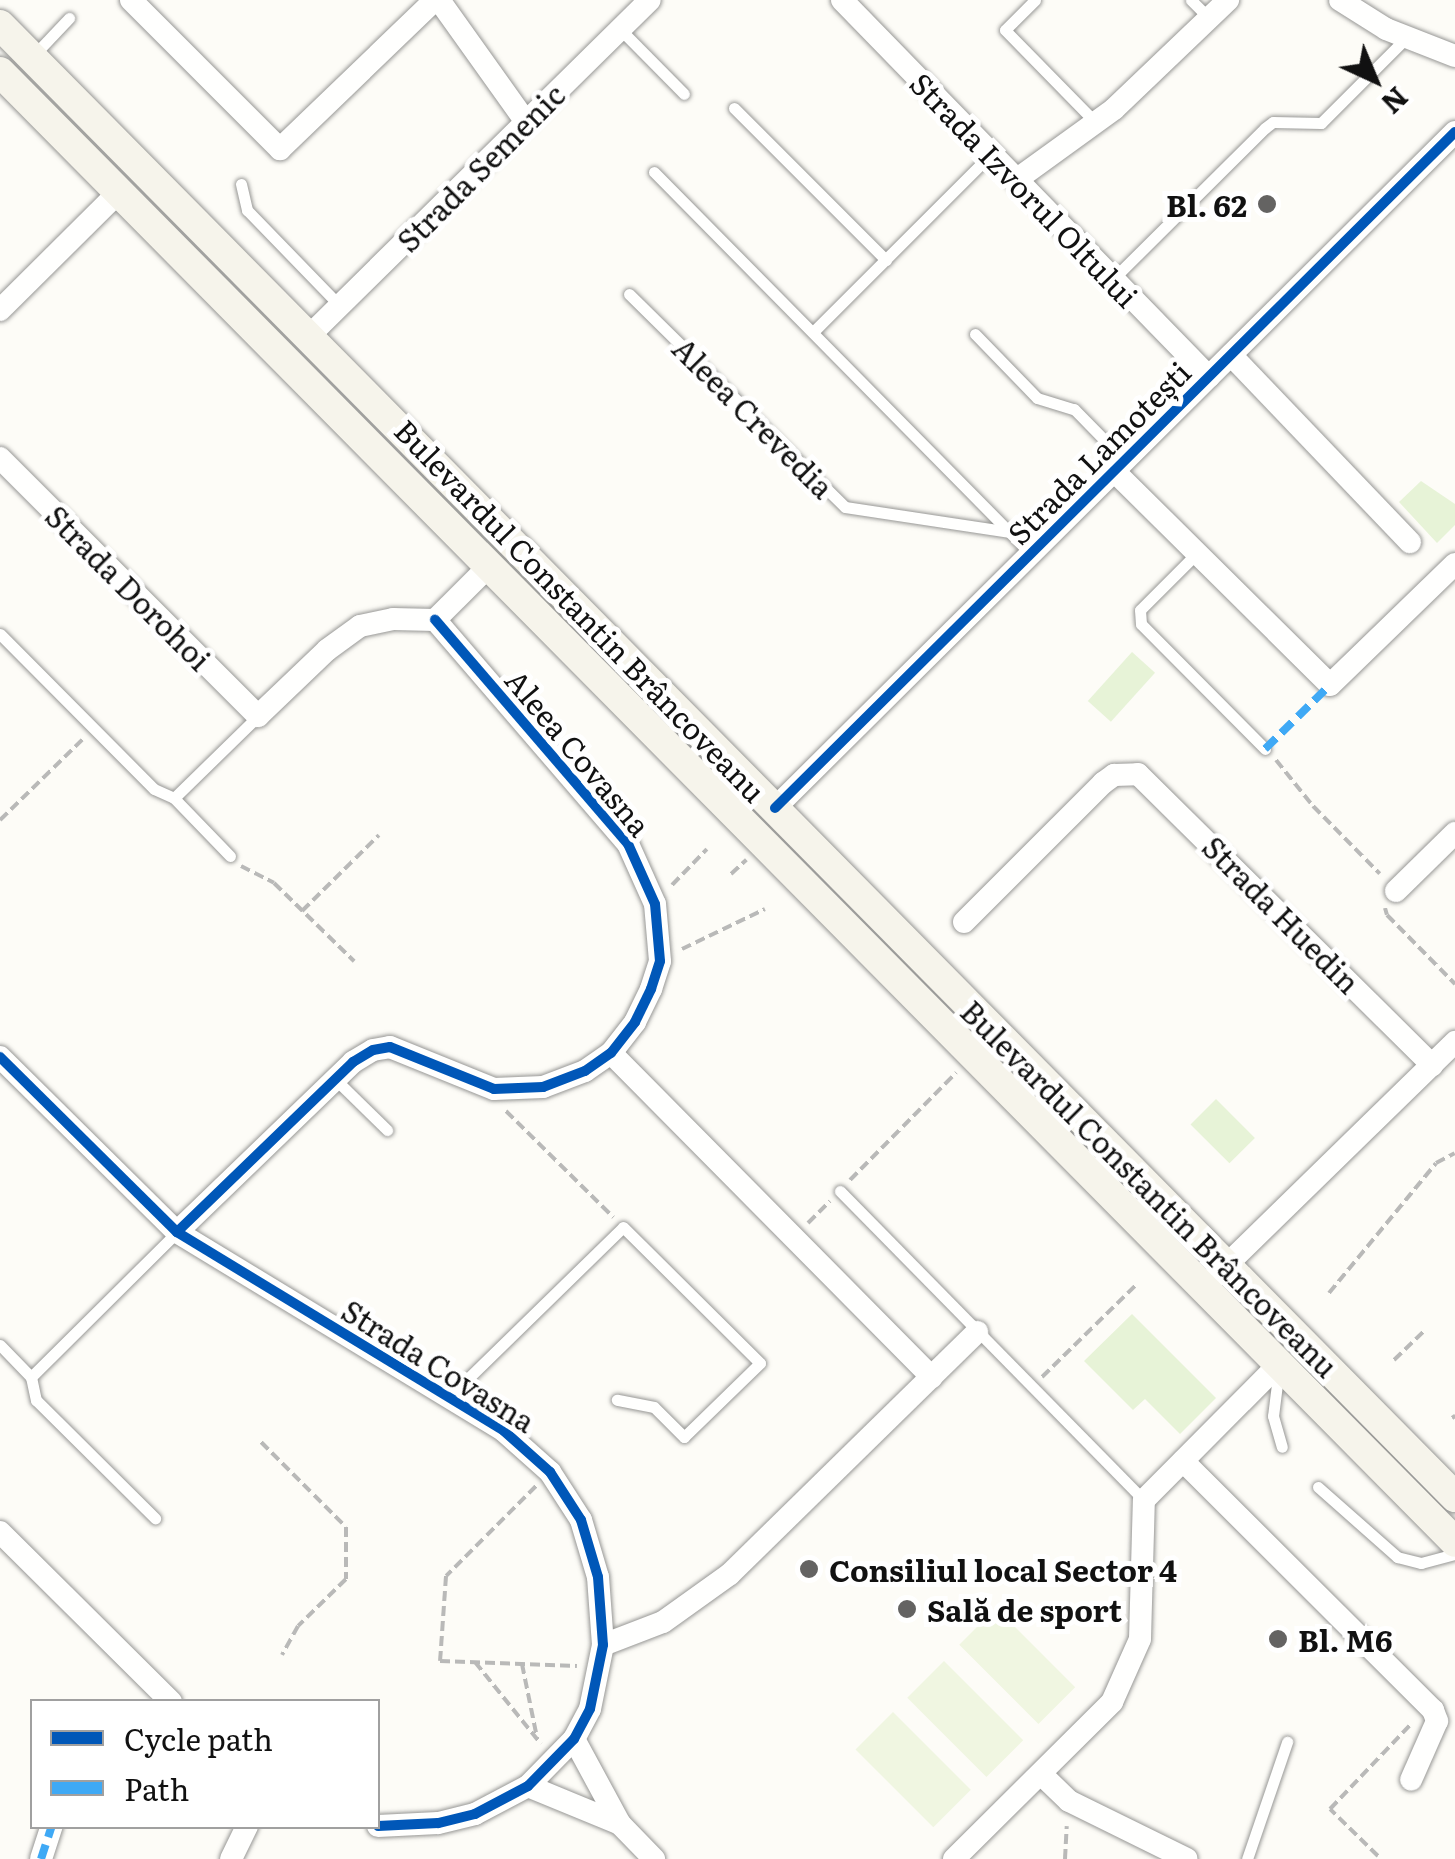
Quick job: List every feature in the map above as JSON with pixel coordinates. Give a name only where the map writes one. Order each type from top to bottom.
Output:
[{"type":"main road","name":"Bulevardul Constantin Brâncoveanu","points":[[0,26],[310,334],[1455,1497]]},
{"type":"main road","name":"Bulevardul Constantin Brâncoveanu","points":[[0,72],[1455,1542]]},
{"type":"main road","points":[[119,192],[144,167]]},
{"type":"street","points":[[131,0],[280,149],[437,0],[526,122]]},
{"type":"street","name":"Strada Semenic","points":[[310,334],[650,0]]},
{"type":"street","name":"Strada Izvorul Oltului","points":[[842,0],[1208,377]]},
{"type":"street","points":[[1016,180],[1096,123],[1228,0]]},
{"type":"street","points":[[1340,0],[1406,38],[1455,56]]},
{"type":"street","name":"Strada Lamotești","points":[[775,808],[1455,132]]},
{"type":"street","points":[[0,310],[119,192]]},
{"type":"street","name":"Strada Lamotești","points":[[1231,355],[1410,542]]},
{"type":"street","name":"Strada Dorohoi","points":[[0,458],[258,716]]},
{"type":"street","name":"Strada Lamotești","points":[[1119,466],[1196,554],[1330,685],[1451,576]]},
{"type":"street","points":[[258,716],[327,650],[360,626],[392,618],[435,620],[488,567]]},
{"type":"street","name":"Aleea Covasna","points":[[177,1232],[336,1079],[373,1050],[390,1047],[494,1088],[553,1084],[584,1072],[611,1053],[636,1022],[660,961],[654,904],[628,844],[435,620]]},
{"type":"street","name":"Strada Huedin","points":[[964,922],[1103,783],[1127,772],[1149,780],[1432,1065]]},
{"type":"street","points":[[1396,891],[1455,832]]},
{"type":"street","points":[[1204,1287],[1455,1042]]},
{"type":"street","points":[[611,1053],[932,1377]]},
{"type":"street","name":"Strada Covasna","points":[[0,1057],[177,1232],[451,1395],[520,1443],[550,1472],[574,1508],[592,1548],[602,1656],[590,1709],[574,1739],[528,1786],[475,1814],[438,1823],[380,1826]]},
{"type":"street","points":[[0,1086],[24,1081]]},
{"type":"street","points":[[602,1656],[663,1622],[730,1574],[977,1332]]},
{"type":"street","points":[[954,1859],[1112,1702],[1131,1669],[1143,1622],[1144,1500],[1280,1364]]},
{"type":"street","points":[[1182,1461],[1428,1704],[1438,1721],[1411,1780]]},
{"type":"street","points":[[0,1532],[168,1699]]},
{"type":"street","points":[[574,1739],[620,1824],[654,1859]]},
{"type":"street","points":[[1042,1774],[1068,1801],[1186,1859]]},
{"type":"street","points":[[528,1786],[620,1824]]},
{"type":"street","points":[[41,1859],[51,1829]]},
{"type":"street","points":[[230,1859],[245,1829]]},
{"type":"lane","points":[[1035,0],[1005,30],[1096,123]]},
{"type":"lane","points":[[1191,0],[1210,18]]},
{"type":"lane","points":[[33,56],[69,18]]},
{"type":"lane","points":[[620,29],[684,94]]},
{"type":"lane","points":[[1113,279],[1265,128],[1273,122],[1321,123],[1406,38]]},
{"type":"lane","points":[[734,108],[886,260]]},
{"type":"lane","points":[[813,332],[991,154]]},
{"type":"lane","points":[[654,172],[1031,554]]},
{"type":"lane","points":[[241,184],[247,210],[340,306]]},
{"type":"lane","name":"Aleea Crevedia","points":[[629,294],[845,506],[1010,532]]},
{"type":"lane","points":[[975,334],[1037,398],[1074,409],[1119,466]]},
{"type":"lane","points":[[1196,554],[1140,610],[1141,624],[1266,749]]},
{"type":"lane","points":[[0,634],[154,789],[174,798],[230,856]]},
{"type":"lane","points":[[174,798],[258,716]]},
{"type":"lane","points":[[336,1079],[387,1130]]},
{"type":"lane","points":[[840,1191],[1144,1500]]},
{"type":"lane","points":[[451,1395],[623,1227],[760,1364],[684,1437],[654,1407],[616,1400]]},
{"type":"lane","points":[[31,1377],[177,1232]]},
{"type":"lane","points":[[0,1345],[31,1377],[36,1400],[155,1518]]},
{"type":"lane","points":[[1280,1364],[1274,1416],[1282,1447]]},
{"type":"lane","points":[[1318,1487],[1396,1556],[1421,1564],[1455,1554]]},
{"type":"lane","points":[[1247,1859],[1287,1742]]},
{"type":"path","points":[[0,820],[93,728]]},
{"type":"path","points":[[1266,749],[1313,806],[1396,891],[1384,906],[1386,915],[1455,984]]},
{"type":"path","points":[[302,911],[380,835]]},
{"type":"path","points":[[654,904],[707,849]]},
{"type":"path","points":[[230,856],[248,873],[274,883],[354,961]]},
{"type":"path","points":[[660,961],[765,909]]},
{"type":"path","points":[[794,1237],[974,1055]]},
{"type":"path","points":[[494,1088],[510,1117],[623,1227]]},
{"type":"path","points":[[1328,1294],[1436,1162],[1455,1153]]},
{"type":"path","points":[[1032,1388],[1136,1285]]},
{"type":"path","points":[[1394,1360],[1424,1331]]},
{"type":"path","points":[[261,1442],[346,1527],[346,1579],[298,1626],[282,1654]]},
{"type":"path","points":[[550,1472],[446,1576],[440,1661],[522,1664],[602,1656]]},
{"type":"path","points":[[474,1662],[554,1762]]},
{"type":"path","points":[[522,1664],[538,1741]]},
{"type":"path","points":[[1378,1856],[1330,1809],[1428,1704]]},
{"type":"path","points":[[1065,1859],[1068,1801]]},
{"type":"green space","points":[[1421,481],[1455,504],[1455,525],[1437,543],[1399,502]]},
{"type":"green space","points":[[1132,652],[1155,673],[1111,722],[1088,701]]},
{"type":"green space","points":[[1216,1099],[1255,1138],[1229,1163],[1191,1124]]},
{"type":"green space","points":[[1132,1314],[1216,1398],[1180,1434],[1145,1399],[1133,1410],[1084,1361]]},
{"type":"green space","points":[[996,1608],[1075,1687],[1038,1724],[959,1645]]},
{"type":"green space","points":[[944,1661],[1023,1740],[986,1777],[907,1698]]},
{"type":"green space","points":[[893,1712],[971,1790],[933,1827],[856,1749]]},
{"type":"marked path","points":[[1265,749],[1330,685]]},
{"type":"marked path","points":[[41,1859],[51,1829]]},
{"type":"cycle path","points":[[775,808],[1455,132]]},
{"type":"cycle path","points":[[177,1232],[353,1062],[373,1050],[390,1047],[494,1089],[543,1087],[585,1071],[611,1053],[635,1022],[651,989],[660,961],[655,904],[628,844],[435,620]]},
{"type":"cycle path","points":[[0,1057],[177,1232],[504,1431],[550,1472],[581,1520],[598,1577],[603,1645],[590,1709],[574,1739],[528,1786],[475,1814],[438,1823],[380,1826]]},
{"type":"place","name":"Bl. 62","points":[[1267,204]]},
{"type":"place","name":"Consiliul local Sector 4","points":[[809,1569]]},
{"type":"place","name":"Sală de sport","points":[[907,1609]]},
{"type":"place","name":"Bl. M6","points":[[1278,1639]]}]
